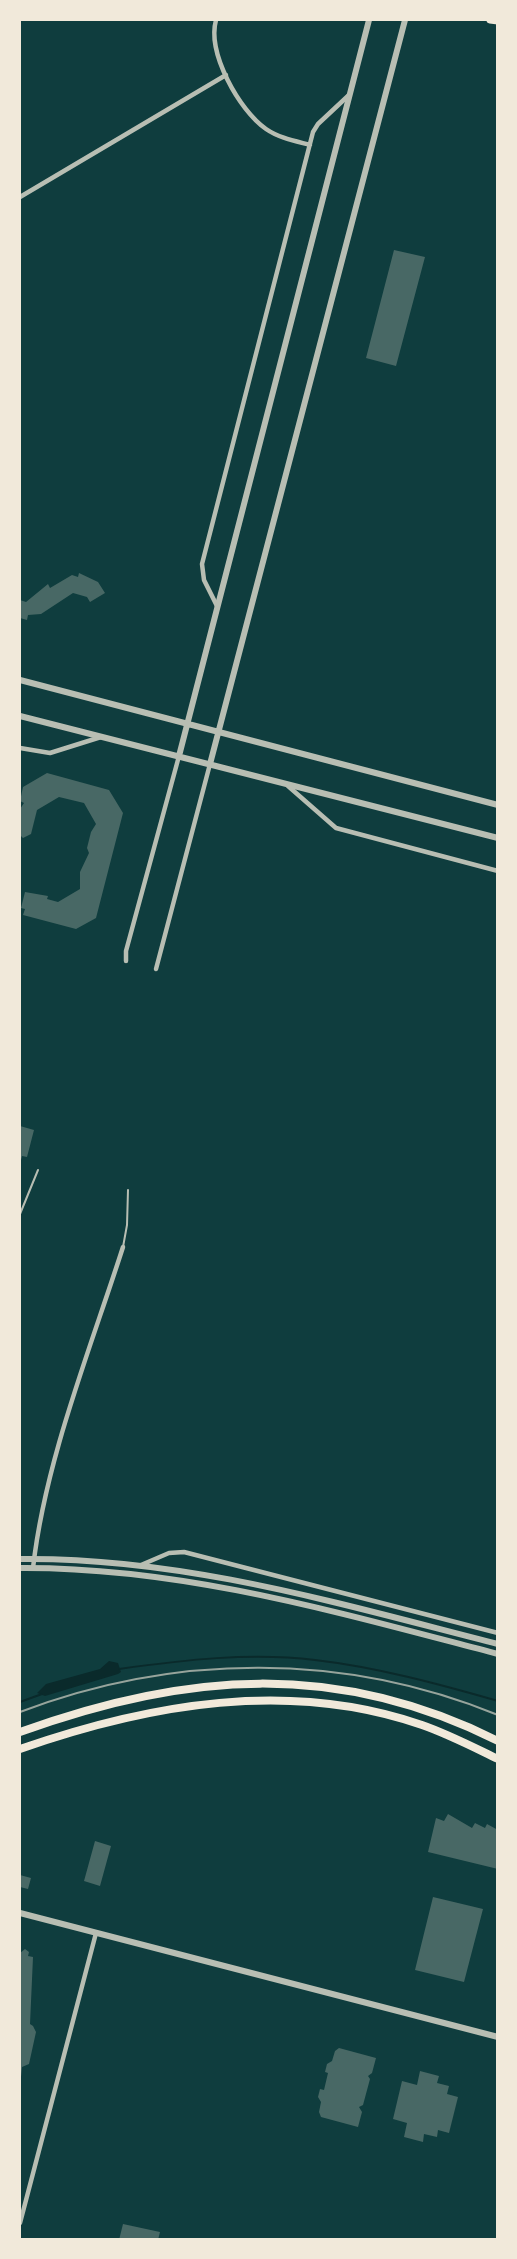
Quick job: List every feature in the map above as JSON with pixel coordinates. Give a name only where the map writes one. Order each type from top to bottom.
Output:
[{"type":"main road","points":[[490,20],[498,21]]},
{"type":"main road","points":[[20,1732],[102,1706],[150,1694],[210,1686],[296,1683],[359,1692],[405,1703],[441,1715],[498,1741]]},
{"type":"main road","points":[[20,1749],[90,1726],[148,1712],[233,1701],[275,1700],[339,1705],[423,1725],[498,1759]]},
{"type":"street","points":[[216,20],[214,46],[226,75],[260,124],[277,135],[310,145]]},
{"type":"street","points":[[126,961],[126,951],[188,723],[369,20]]},
{"type":"street","points":[[156,969],[405,20]]},
{"type":"street","points":[[20,197],[226,75]]},
{"type":"street","points":[[217,606],[204,580],[202,564],[310,145],[318,124],[351,93]]},
{"type":"street","points":[[20,680],[498,805]]},
{"type":"street","points":[[20,716],[498,838]]},
{"type":"street","points":[[20,748],[50,753],[103,737]]},
{"type":"street","points":[[286,784],[336,828],[498,871]]},
{"type":"street","points":[[33,1568],[36,1538],[70,1407],[123,1247]]},
{"type":"street","points":[[140,1565],[169,1553],[184,1552],[498,1633]]},
{"type":"street","points":[[20,1559],[140,1565],[271,1587],[498,1644]]},
{"type":"street","points":[[20,1568],[140,1574],[237,1589],[498,1654]]},
{"type":"street","points":[[20,1913],[498,2037]]},
{"type":"street","points":[[20,2223],[96,1933]]},
{"type":"lane","points":[[20,1214],[38,1170]]},
{"type":"lane","points":[[123,1247],[127,1225],[128,1190]]},
{"type":"water","points":[[109,1661],[118,1663],[121,1672],[45,1696],[37,1693],[46,1684],[100,1669]]},
{"type":"building","points":[[394,250],[425,257],[396,366],[366,358]]},
{"type":"building","points":[[79,573],[98,582],[105,593],[90,602],[87,597],[73,593],[41,614],[28,615],[27,620],[20,618],[20,600],[26,602],[48,584],[50,588],[72,575],[78,577]]},
{"type":"building","points":[[47,773],[109,790],[123,813],[96,918],[76,929],[23,915],[25,909],[21,908],[25,892],[48,896],[47,899],[58,902],[80,889],[80,872],[89,853],[87,848],[91,832],[96,824],[84,803],[59,797],[37,810],[31,834],[23,838],[20,835],[20,809],[24,803],[20,801],[23,787]]},
{"type":"building","points":[[20,1126],[34,1130],[27,1157],[22,1156],[20,1164]]},
{"type":"building","points":[[448,1814],[472,1828],[475,1823],[485,1828],[487,1824],[498,1830],[498,1869],[428,1852],[436,1818],[444,1821]]},
{"type":"building","points":[[95,1841],[111,1846],[100,1886],[84,1881]]},
{"type":"building","points":[[20,1875],[31,1878],[28,1889],[20,1887]]},
{"type":"building","points":[[433,1897],[483,1909],[464,1982],[415,1970]]},
{"type":"building","points":[[25,1949],[29,1952],[28,1956],[33,1957],[30,2024],[36,2032],[29,2064],[22,2067],[21,2077],[20,1953]]},
{"type":"building","points":[[339,2048],[376,2058],[372,2073],[368,2076],[370,2079],[363,2105],[359,2107],[362,2112],[358,2127],[321,2117],[319,2112],[321,2102],[318,2097],[320,2089],[324,2090],[328,2073],[325,2072],[327,2064],[332,2061],[335,2051]]},
{"type":"building","points":[[420,2071],[439,2076],[437,2083],[449,2086],[447,2094],[458,2097],[449,2133],[438,2130],[437,2137],[424,2134],[423,2142],[404,2137],[407,2123],[393,2119],[402,2081],[417,2085]]},
{"type":"building","points":[[123,2224],[160,2232],[158,2240],[119,2240]]},
{"type":"waterway","points":[[119,1669],[217,1658],[266,1657],[315,1660],[430,1682],[498,1701]]},
{"type":"waterway","points":[[20,1702],[42,1694]]},
{"type":"railway","points":[[20,1712],[79,1693],[138,1679],[199,1670],[259,1668],[320,1671],[380,1680],[440,1694],[498,1715]]}]
